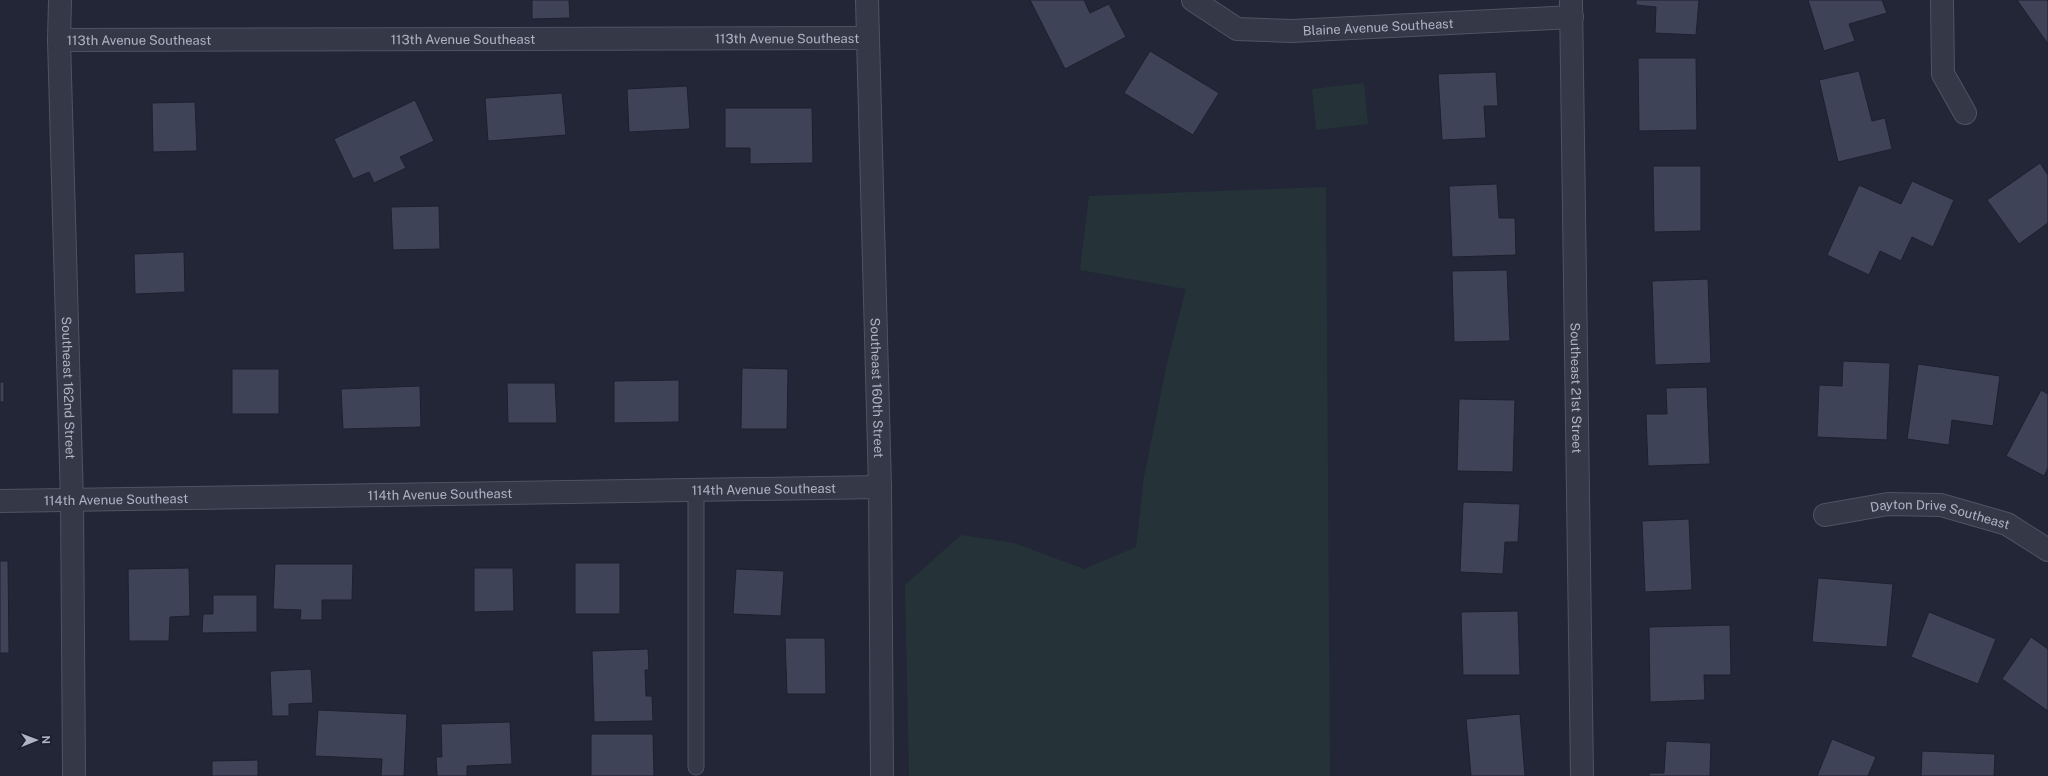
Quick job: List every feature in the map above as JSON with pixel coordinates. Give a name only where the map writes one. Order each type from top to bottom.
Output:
[{"type":"street","name":"Southeast 162nd Street","points":[[60,0],[59,40],[72,501],[74,776]]},
{"type":"street","name":"Southeast 160th Street","points":[[867,0],[880,487],[882,776]]},
{"type":"street","name":"Blaine Avenue Southeast","points":[[1193,0],[1237,29],[1292,31],[1572,9]]},
{"type":"street","points":[[1942,0],[1943,74],[1965,113]]},
{"type":"street","name":"Southeast 21st Street","points":[[1572,9],[1582,776]]},
{"type":"street","name":"113th Avenue Southeast","points":[[59,40],[868,38]]},
{"type":"street","name":"114th Avenue Southeast","points":[[0,501],[880,487]]},
{"type":"street","name":"Dayton Drive Southeast","points":[[1825,514],[1888,504],[1941,506],[2007,524],[2048,550]]},
{"type":"lane","points":[[696,490],[696,767]]},
{"type":"shaded area","points":[[1364,83],[1368,124],[1316,130],[1312,89]]},
{"type":"shaded area","points":[[1326,187],[1330,776],[909,776],[905,585],[961,535],[1014,543],[1084,569],[1136,547],[1144,477],[1167,363],[1186,289],[1080,270],[1089,196]]},
{"type":"building","points":[[532,0],[569,0],[570,18],[532,19]]},
{"type":"building","points":[[1030,0],[1084,0],[1090,13],[1109,4],[1126,37],[1065,69]]},
{"type":"building","points":[[1636,0],[1699,0],[1696,35],[1655,33],[1656,7],[1636,5]]},
{"type":"building","points":[[1808,0],[1882,0],[1887,13],[1849,24],[1855,41],[1824,51]]},
{"type":"building","points":[[2017,0],[2048,0],[2048,44]]},
{"type":"building","points":[[1150,51],[1219,93],[1193,135],[1124,93]]},
{"type":"building","points":[[1638,58],[1696,58],[1697,130],[1639,131]]},
{"type":"building","points":[[1859,71],[1872,121],[1885,118],[1892,149],[1838,162],[1819,80]]},
{"type":"building","points":[[1496,72],[1498,106],[1484,106],[1486,138],[1442,140],[1438,74]]},
{"type":"building","points":[[687,86],[690,129],[629,132],[627,89]]},
{"type":"building","points":[[562,93],[566,135],[488,141],[485,98]]},
{"type":"building","points":[[415,100],[434,141],[400,157],[406,168],[374,183],[369,172],[353,179],[334,139]]},
{"type":"building","points":[[195,102],[197,151],[153,152],[152,103]]},
{"type":"building","points":[[725,108],[812,108],[813,163],[750,164],[750,148],[725,148]]},
{"type":"building","points":[[2040,163],[2048,175],[2048,223],[2019,244],[1987,200]]},
{"type":"building","points":[[1653,166],[1701,166],[1701,231],[1654,232]]},
{"type":"building","points":[[1912,181],[1954,200],[1933,247],[1912,237],[1901,261],[1880,251],[1869,275],[1827,255],[1859,185],[1901,204]]},
{"type":"building","points":[[1497,184],[1499,218],[1515,218],[1516,255],[1452,257],[1449,186]]},
{"type":"building","points":[[439,206],[440,249],[393,250],[391,207]]},
{"type":"building","points":[[184,252],[185,292],[135,294],[134,254]]},
{"type":"building","points":[[1507,270],[1510,341],[1454,342],[1452,271]]},
{"type":"building","points":[[1708,279],[1711,363],[1655,365],[1652,281]]},
{"type":"building","points":[[1843,361],[1890,363],[1887,440],[1817,437],[1819,385],[1842,386]]},
{"type":"building","points":[[1918,364],[2000,376],[1993,426],[1952,420],[1949,445],[1907,439]]},
{"type":"building","points":[[742,368],[788,369],[787,429],[741,429]]},
{"type":"building","points":[[232,369],[279,369],[279,414],[232,414]]},
{"type":"building","points":[[679,380],[679,422],[614,423],[614,381]]},
{"type":"building","points":[[0,382],[4,382],[4,402],[0,402]]},
{"type":"building","points":[[507,383],[555,383],[557,423],[508,423]]},
{"type":"building","points":[[420,386],[421,427],[343,429],[341,389]]},
{"type":"building","points":[[1707,387],[1710,464],[1648,466],[1646,414],[1667,414],[1666,388]]},
{"type":"building","points":[[2041,390],[2048,394],[2048,468],[2044,476],[2006,456]]},
{"type":"building","points":[[1459,399],[1515,400],[1513,472],[1457,471]]},
{"type":"building","points":[[1463,502],[1520,504],[1518,542],[1505,542],[1503,574],[1460,572]]},
{"type":"building","points":[[1689,519],[1692,590],[1645,592],[1642,521]]},
{"type":"building","points":[[0,561],[8,561],[9,653],[0,653]]},
{"type":"building","points":[[575,563],[620,563],[620,614],[575,614]]},
{"type":"building","points":[[275,564],[353,564],[352,600],[322,600],[322,620],[300,620],[301,610],[273,609]]},
{"type":"building","points":[[189,568],[190,616],[170,617],[169,641],[129,641],[128,569]]},
{"type":"building","points":[[474,568],[513,568],[514,611],[474,612]]},
{"type":"building","points":[[736,569],[784,571],[781,616],[733,614]]},
{"type":"building","points":[[1818,578],[1893,584],[1887,647],[1812,642]]},
{"type":"building","points":[[213,595],[257,595],[257,632],[202,633],[203,614],[213,614]]},
{"type":"building","points":[[1518,611],[1520,675],[1463,675],[1461,612]]},
{"type":"building","points":[[1929,612],[1996,639],[1978,684],[1911,657]]},
{"type":"building","points":[[1730,625],[1731,675],[1704,675],[1705,700],[1650,702],[1649,627]]},
{"type":"building","points":[[2031,637],[2048,649],[2048,711],[2002,679]]},
{"type":"building","points":[[785,638],[825,638],[826,694],[787,694]]},
{"type":"building","points":[[648,649],[649,670],[645,670],[646,696],[652,696],[653,721],[594,722],[592,651]]},
{"type":"building","points":[[311,669],[313,703],[289,704],[289,716],[272,716],[270,671]]},
{"type":"building","points":[[318,710],[407,714],[404,776],[381,776],[382,759],[315,756]]},
{"type":"building","points":[[1520,714],[1525,776],[1471,776],[1466,719]]},
{"type":"building","points":[[510,722],[512,764],[467,766],[467,776],[437,776],[436,757],[442,757],[441,724]]},
{"type":"building","points":[[591,734],[653,734],[654,776],[591,776]]},
{"type":"building","points":[[1832,739],[1876,757],[1868,776],[1817,776]]},
{"type":"building","points":[[1666,741],[1711,743],[1710,776],[1649,776],[1649,773],[1664,773]]},
{"type":"building","points":[[1922,751],[1995,754],[1994,776],[1921,776]]},
{"type":"building","points":[[258,760],[258,776],[212,776],[212,761]]}]
